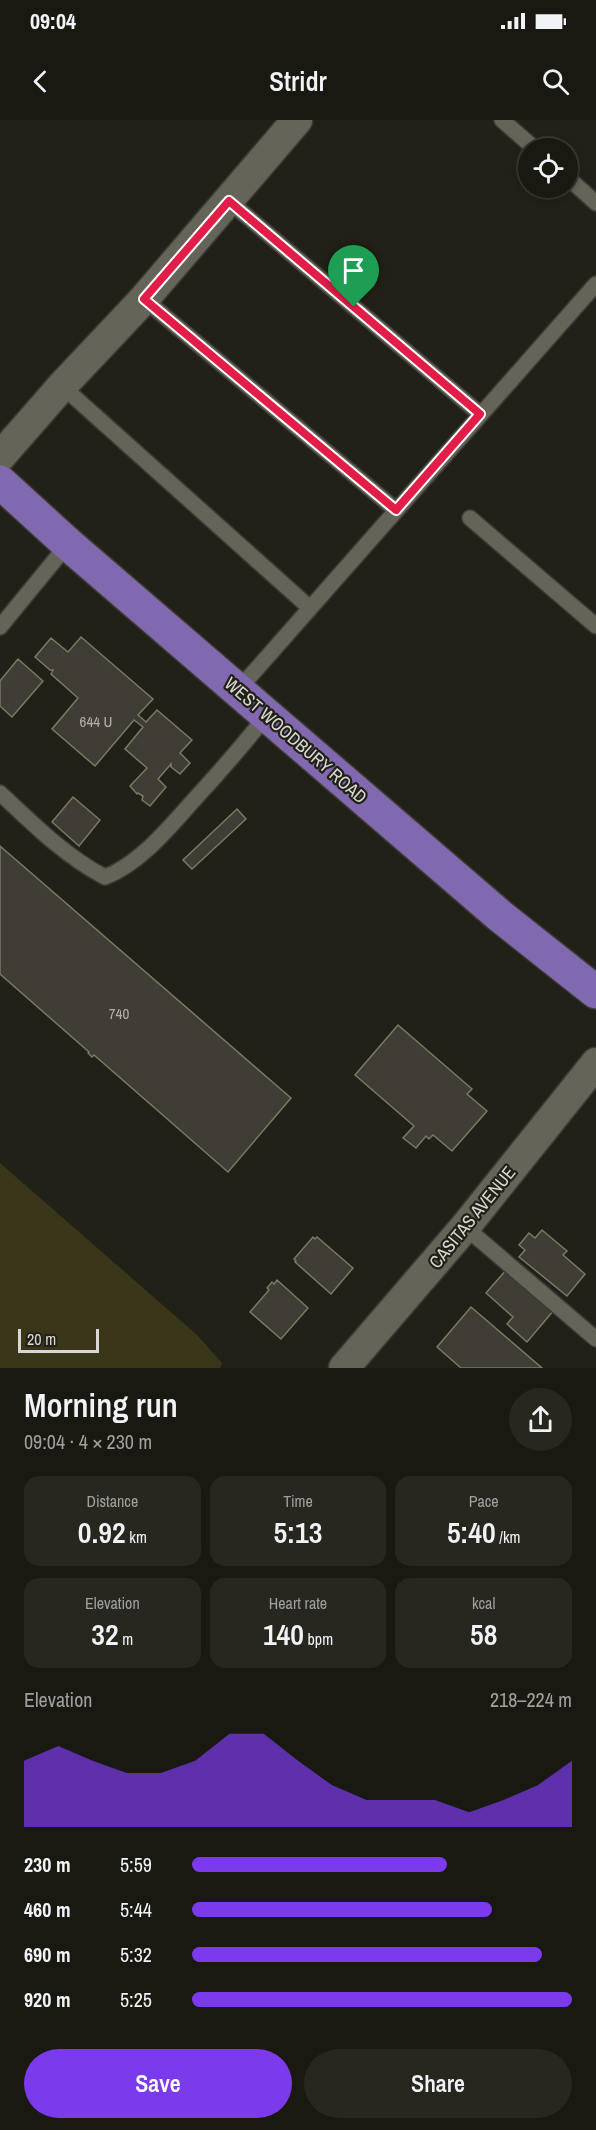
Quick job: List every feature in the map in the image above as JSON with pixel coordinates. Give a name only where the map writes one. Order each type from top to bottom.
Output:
[{"type":"main road","name":"WEST WOODBURY ROAD","points":[[0,482],[68,544],[500,916],[596,992]]},
{"type":"street","points":[[0,457],[62,386],[144,299],[297,120]]},
{"type":"street","name":"CASITAS AVENUE","points":[[344,1368],[465,1227],[596,1063]]},
{"type":"lane","points":[[502,120],[523,138]]},
{"type":"lane","points":[[578,187],[596,203]]},
{"type":"lane","points":[[229,201],[480,414]]},
{"type":"lane","points":[[238,690],[596,284]]},
{"type":"lane","points":[[144,299],[396,510]]},
{"type":"lane","points":[[62,386],[309,608]]},
{"type":"lane","points":[[470,518],[596,626]]},
{"type":"lane","points":[[0,627],[68,544]]},
{"type":"lane","points":[[0,794],[86,867],[105,877],[118,872],[157,840],[235,755],[267,716]]},
{"type":"lane","points":[[465,1227],[596,1340]]},
{"type":"shaded area","points":[[0,1163],[197,1335],[222,1363],[220,1368],[0,1368]]},
{"type":"building","points":[[81,637],[153,699],[138,715],[146,722],[157,710],[192,740],[180,753],[190,763],[180,774],[171,767],[171,764],[158,779],[166,787],[150,806],[142,800],[143,796],[137,794],[130,786],[147,768],[125,749],[143,727],[134,720],[95,766],[52,729],[78,698],[51,674],[53,670],[35,657],[51,638],[68,652]]},
{"type":"building","points":[[18,659],[43,681],[12,717],[0,706],[0,681]]},
{"type":"building","points":[[73,797],[100,820],[79,846],[52,822]]},
{"type":"building","points":[[237,809],[246,819],[192,869],[183,860]]},
{"type":"building","points":[[0,846],[291,1098],[228,1172],[94,1055],[92,1057],[0,974]]},
{"type":"building","points":[[398,1025],[472,1089],[467,1094],[487,1111],[452,1151],[433,1135],[429,1139],[426,1136],[416,1148],[403,1138],[414,1126],[355,1075]]},
{"type":"building","points":[[542,1230],[567,1251],[563,1255],[585,1274],[567,1296],[519,1257],[525,1250],[519,1245],[529,1233],[535,1238]]},
{"type":"building","points":[[313,1237],[315,1239],[317,1237],[353,1268],[331,1294],[294,1259]]},
{"type":"building","points":[[507,1269],[554,1310],[527,1342],[507,1324],[513,1317],[486,1293]]},
{"type":"building","points":[[277,1280],[308,1308],[281,1339],[250,1312],[269,1290],[267,1288],[272,1282],[274,1284]]},
{"type":"building","points":[[471,1307],[542,1368],[461,1368],[437,1347]]},
{"type":"route","points":[[229,201],[354,307],[480,414],[396,510],[144,299],[229,201]]}]
